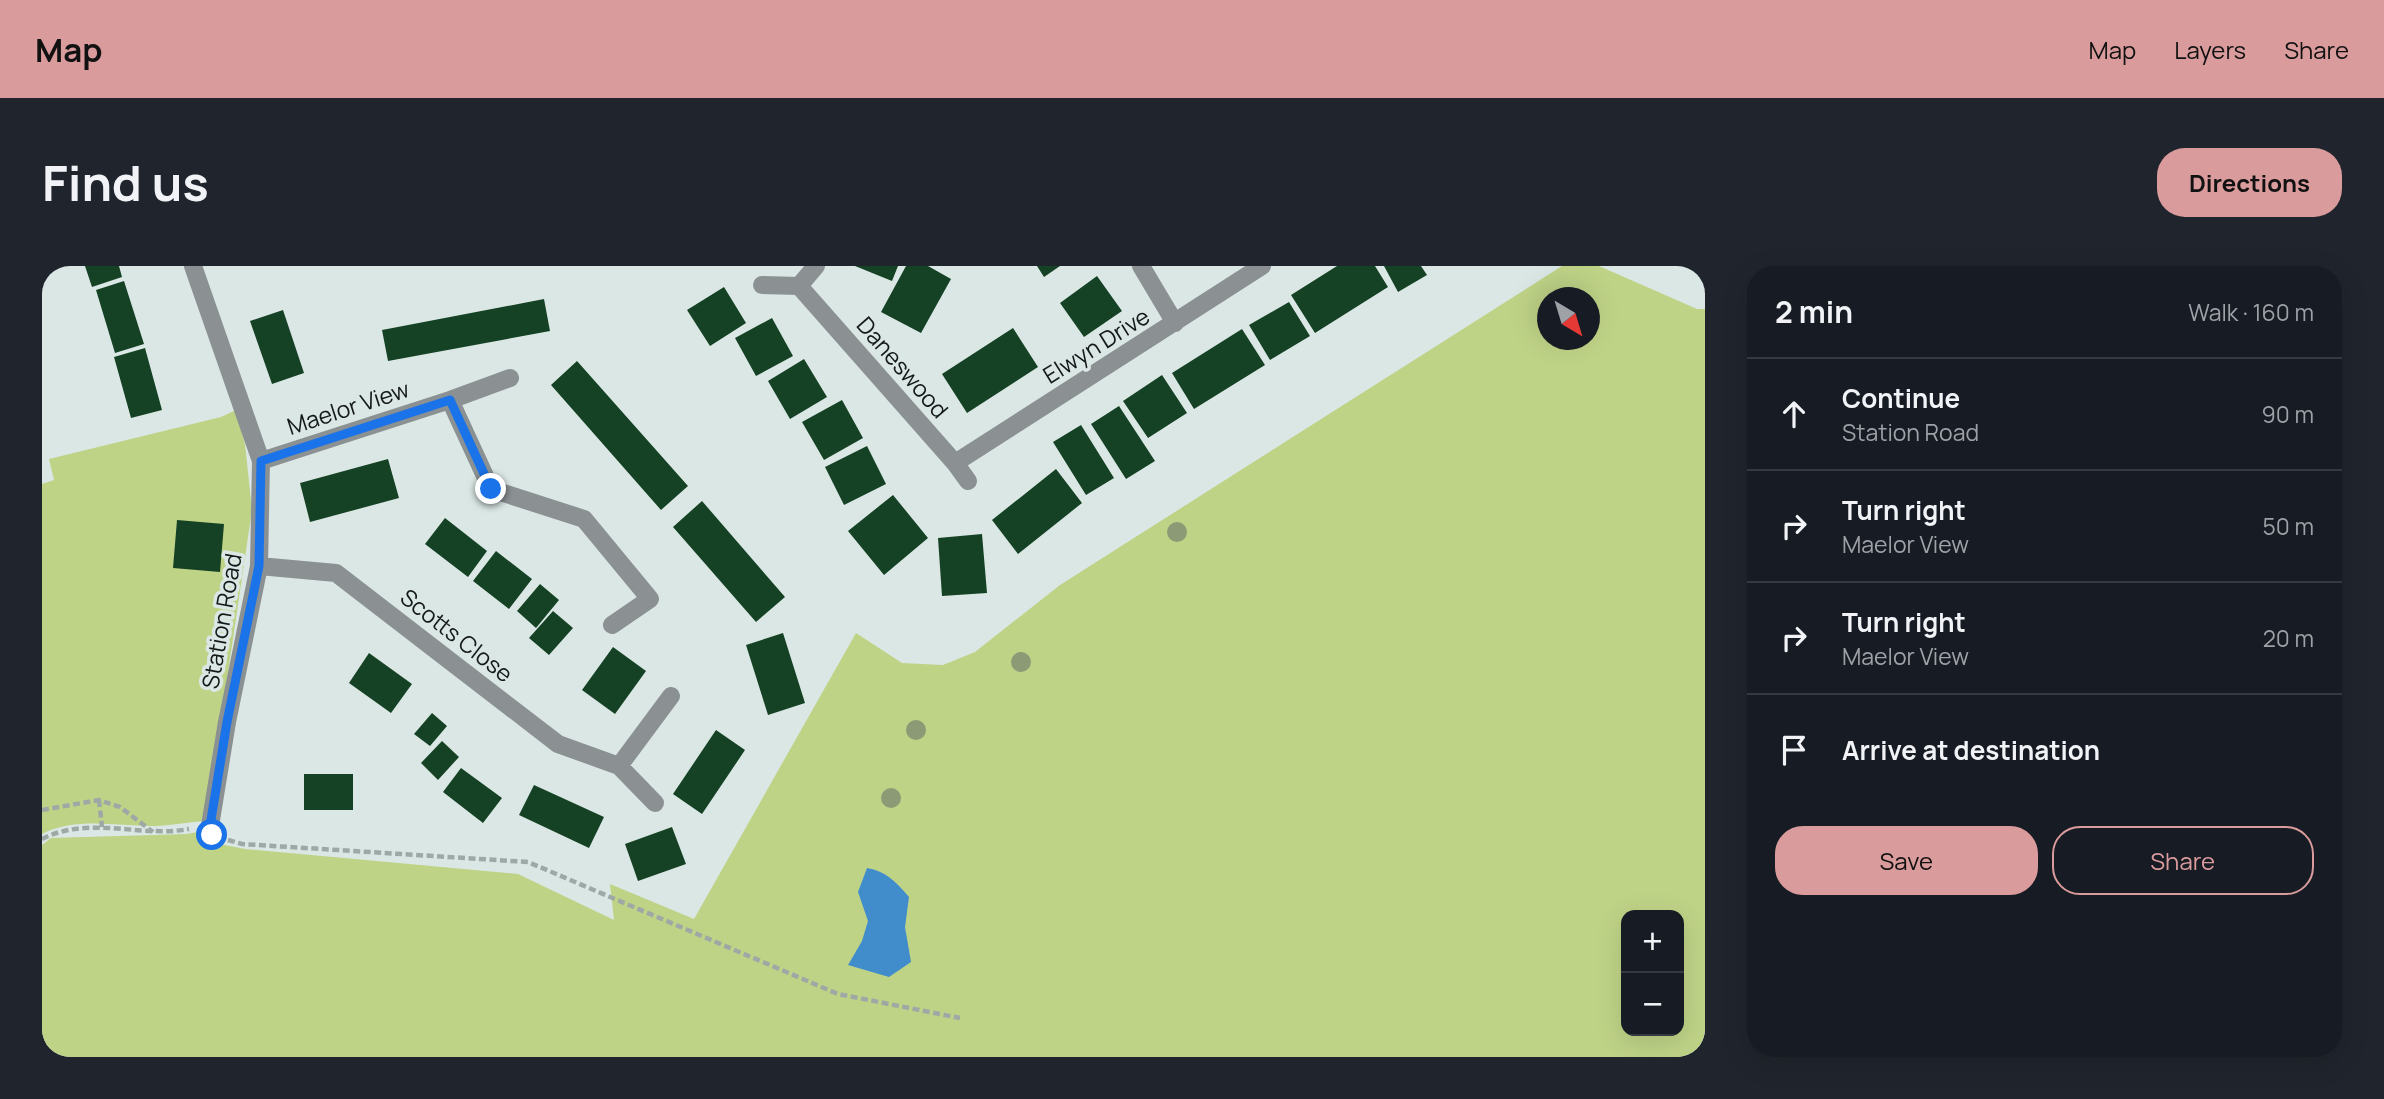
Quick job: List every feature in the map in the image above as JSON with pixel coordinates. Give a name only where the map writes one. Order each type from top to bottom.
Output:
[{"type":"street","name":"Station Road","points":[[193,266],[261,461],[259,566],[227,722],[210,826]]},
{"type":"street","points":[[762,285],[799,286],[816,266]]},
{"type":"street","points":[[1141,266],[1175,323]]},
{"type":"street","name":"Elwyn Drive","points":[[955,463],[1262,266]]},
{"type":"street","name":"Daneswood","points":[[799,286],[968,481]]},
{"type":"street","name":"Maelor View","points":[[261,461],[510,378]]},
{"type":"street","points":[[450,400],[491,489],[583,519],[650,599],[611,625]]},
{"type":"street","name":"Scotts Close","points":[[259,566],[336,573],[558,744],[619,766],[655,803]]},
{"type":"street","points":[[619,766],[670,696]]},
{"type":"path","points":[[42,810],[99,800],[120,807],[153,832]]},
{"type":"path","points":[[99,800],[102,827]]},
{"type":"path","points":[[42,839],[49,835],[89,827],[153,832],[210,826],[212,835],[242,844],[528,862],[838,995],[960,1018]]},
{"type":"green space","points":[[1562,266],[1599,266],[1697,309],[1705,309],[1705,1057],[42,1057],[42,845],[51,838],[187,834],[208,830],[210,842],[245,849],[518,874],[614,920],[610,884],[694,919],[856,633],[902,663],[943,665],[975,652],[1060,585]]},
{"type":"green space","points":[[236,410],[245,444],[252,510],[206,821],[157,826],[70,825],[42,834],[42,484],[54,480],[49,459],[221,417]]},
{"type":"water","points":[[867,868],[890,878],[909,897],[905,927],[911,962],[889,977],[848,965],[862,941],[868,921],[858,892]]},
{"type":"building","points":[[85,266],[119,266],[122,277],[92,287]]},
{"type":"building","points":[[855,266],[898,266],[892,281]]},
{"type":"building","points":[[906,266],[928,266],[951,279],[921,333],[881,312]]},
{"type":"building","points":[[1037,266],[1060,266],[1044,277]]},
{"type":"building","points":[[1337,266],[1375,266],[1388,287],[1315,333],[1291,295]]},
{"type":"building","points":[[1384,266],[1421,266],[1427,275],[1398,292]]},
{"type":"building","points":[[1097,276],[1122,311],[1084,337],[1060,303]]},
{"type":"building","points":[[124,281],[144,344],[115,353],[96,290]]},
{"type":"building","points":[[724,287],[746,323],[710,346],[687,310]]},
{"type":"building","points":[[544,299],[550,331],[388,361],[382,330]]},
{"type":"building","points":[[1289,302],[1310,336],[1270,360],[1249,325]]},
{"type":"building","points":[[283,310],[304,373],[272,384],[250,321]]},
{"type":"building","points":[[772,318],[793,356],[756,376],[735,338]]},
{"type":"building","points":[[1013,328],[1038,367],[967,413],[942,374]]},
{"type":"building","points":[[1242,329],[1265,365],[1194,409],[1172,373]]},
{"type":"building","points":[[145,348],[162,410],[131,418],[114,357]]},
{"type":"building","points":[[804,359],[827,397],[790,419],[768,381]]},
{"type":"building","points":[[577,361],[688,486],[661,510],[551,385]]},
{"type":"building","points":[[1162,375],[1187,413],[1148,438],[1123,401]]},
{"type":"building","points":[[842,400],[863,438],[824,460],[802,422]]},
{"type":"building","points":[[1119,406],[1155,461],[1126,479],[1091,424]]},
{"type":"building","points":[[1081,425],[1114,478],[1086,495],[1053,442]]},
{"type":"building","points":[[867,446],[886,484],[844,505],[825,467]]},
{"type":"building","points":[[388,459],[399,498],[310,522],[300,483]]},
{"type":"building","points":[[1056,469],[1082,503],[1018,554],[992,520]]},
{"type":"building","points":[[893,495],[928,538],[884,575],[848,531]]},
{"type":"building","points":[[702,501],[785,597],[756,622],[673,527]]},
{"type":"building","points":[[445,518],[487,551],[468,577],[425,544]]},
{"type":"building","points":[[177,520],[224,524],[220,572],[173,568]]},
{"type":"building","points":[[982,534],[987,593],[942,596],[938,538]]},
{"type":"building","points":[[496,551],[532,579],[509,609],[473,581]]},
{"type":"building","points":[[540,584],[559,600],[536,628],[517,611]]},
{"type":"building","points":[[553,611],[573,628],[549,655],[529,638]]},
{"type":"building","points":[[783,633],[805,703],[768,715],[746,645]]},
{"type":"building","points":[[613,647],[646,671],[615,714],[582,690]]},
{"type":"building","points":[[369,653],[412,684],[391,713],[349,683]]},
{"type":"building","points":[[432,713],[447,726],[430,746],[414,734]]},
{"type":"building","points":[[716,730],[745,750],[702,814],[673,794]]},
{"type":"building","points":[[442,741],[459,757],[438,780],[421,763]]},
{"type":"building","points":[[461,768],[502,798],[483,823],[443,792]]},
{"type":"building","points":[[304,774],[353,774],[353,810],[304,810]]},
{"type":"building","points":[[534,785],[604,817],[589,848],[519,815]]},
{"type":"building","points":[[672,827],[686,864],[638,881],[625,844]]},
{"type":"route","points":[[212,835],[210,826],[227,722],[259,566],[261,461],[450,400],[491,489]]}]
